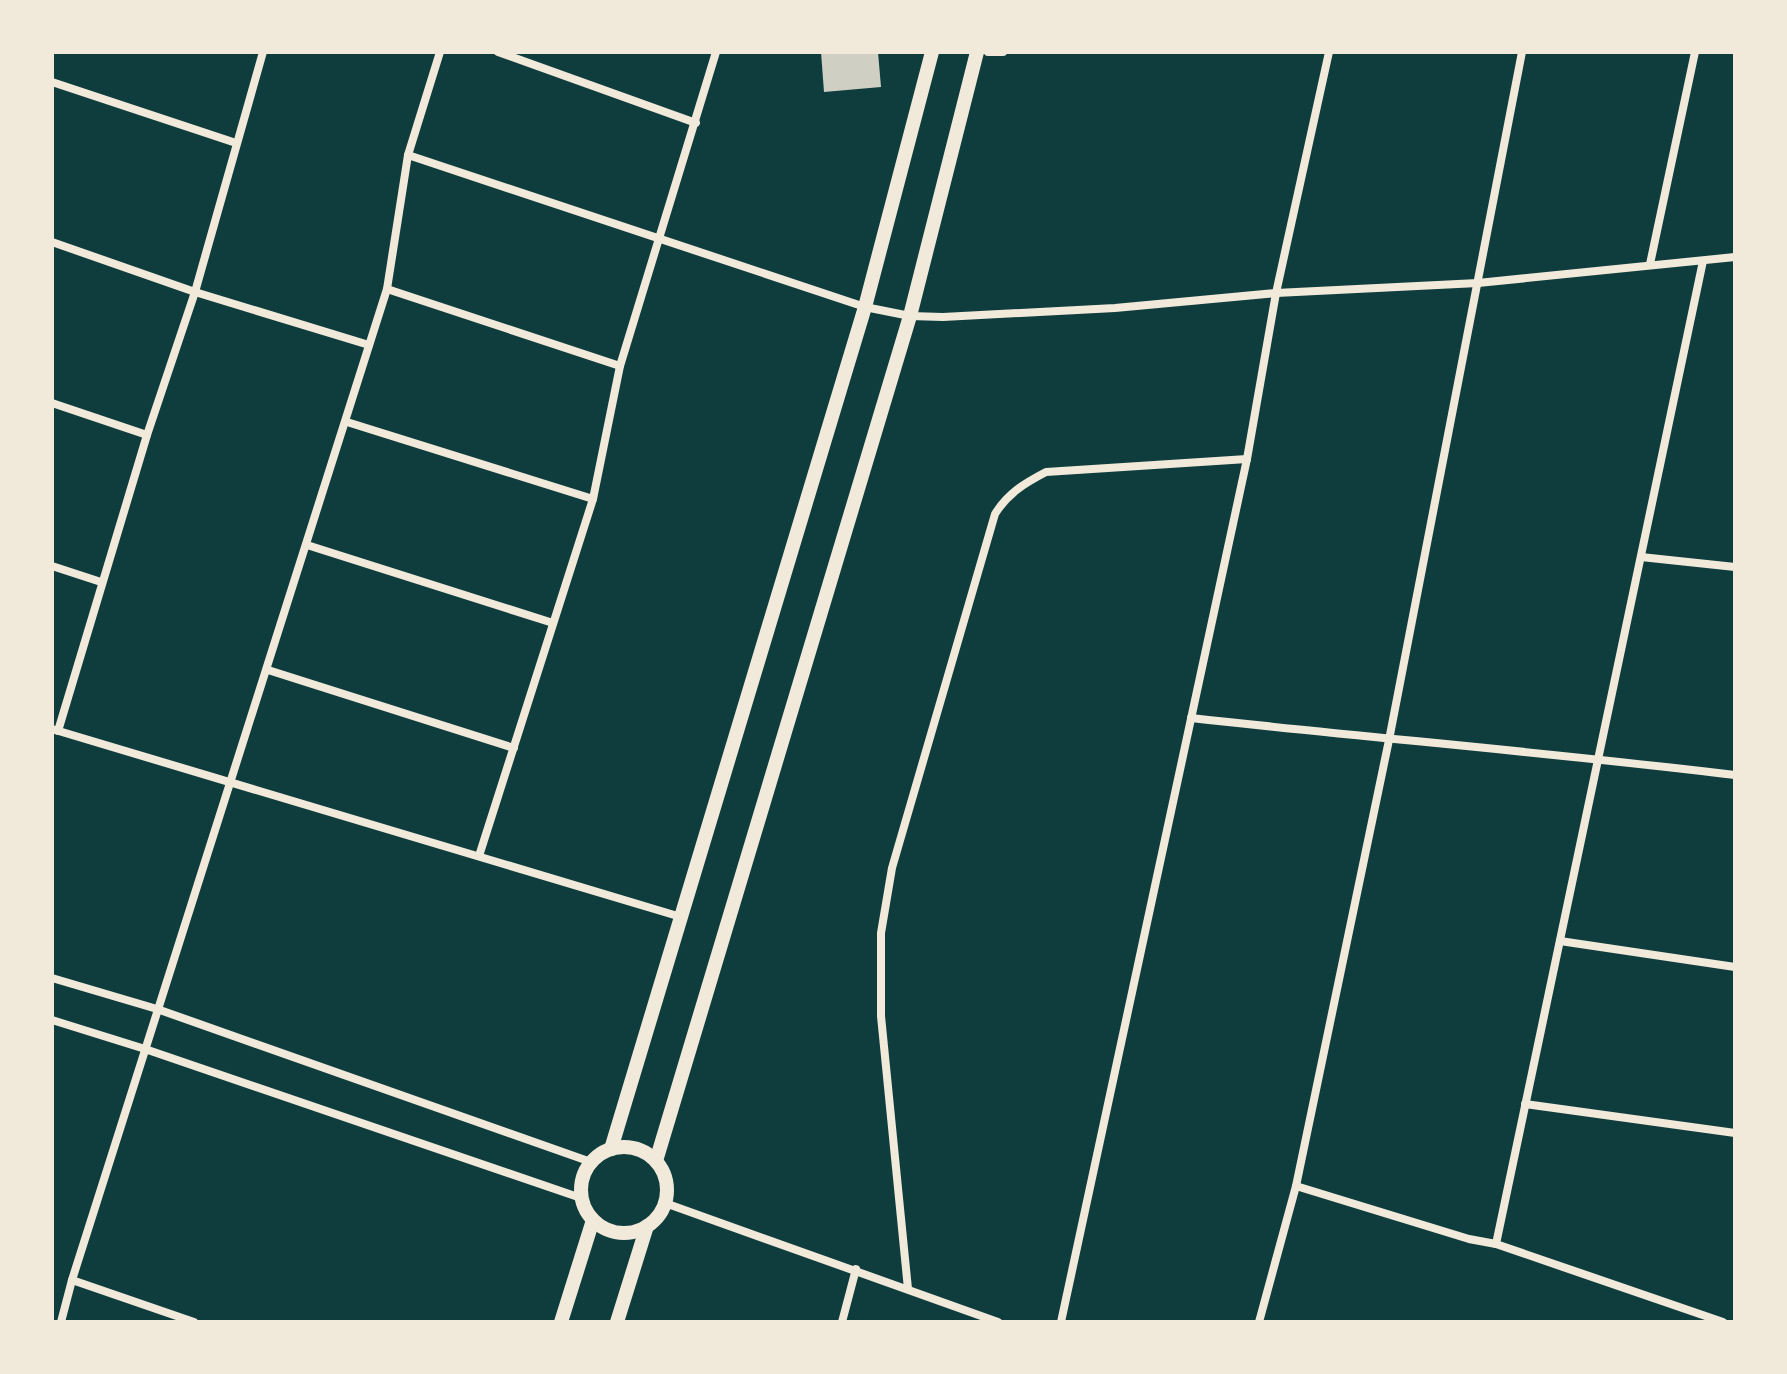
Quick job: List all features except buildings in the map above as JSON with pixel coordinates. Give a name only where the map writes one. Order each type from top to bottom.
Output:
[{"type":"street","points":[[263,52],[195,292],[55,730],[681,917]]},
{"type":"street","points":[[61,1322],[157,1009],[232,783],[387,289],[408,155],[440,52]]},
{"type":"street","points":[[498,52],[696,123]]},
{"type":"street","points":[[479,856],[593,499],[620,366],[716,52]]},
{"type":"street","points":[[611,1149],[865,307],[932,52]]},
{"type":"street","points":[[656,1161],[910,316],[977,52]]},
{"type":"street","points":[[988,52],[1003,52]]},
{"type":"street","points":[[1061,1322],[1247,459],[1276,293],[1329,52]]},
{"type":"street","points":[[1259,1322],[1296,1186],[1389,740],[1522,52]]},
{"type":"street","points":[[1650,264],[1695,52]]},
{"type":"street","points":[[52,82],[236,143]]},
{"type":"street","points":[[408,155],[865,307],[910,316],[1115,308],[1276,293],[1478,283],[1735,257]]},
{"type":"street","points":[[52,242],[195,292],[369,345]]},
{"type":"street","points":[[1496,1244],[1703,261]]},
{"type":"street","points":[[387,289],[620,366]]},
{"type":"street","points":[[52,403],[147,435]]},
{"type":"street","points":[[347,422],[593,499]]},
{"type":"street","points":[[908,1289],[881,1016],[881,933],[892,868],[995,514],[1013,492],[1046,472],[1247,459]]},
{"type":"street","points":[[307,545],[553,623]]},
{"type":"street","points":[[1641,557],[1735,567]]},
{"type":"street","points":[[52,566],[101,582]]},
{"type":"street","points":[[268,670],[514,748]]},
{"type":"street","points":[[1191,718],[1735,775]]},
{"type":"street","points":[[1560,941],[1735,967]]},
{"type":"street","points":[[52,978],[157,1009],[591,1162]]},
{"type":"street","points":[[52,1020],[581,1198]]},
{"type":"street","points":[[1525,1104],[1735,1133]]},
{"type":"street","points":[[611,1149],[636,1149],[656,1161],[664,1174],[667,1188],[665,1203],[658,1216],[647,1226],[619,1233],[605,1229],[593,1220],[581,1198],[581,1185],[591,1162],[611,1149]]},
{"type":"street","points":[[1296,1186],[1469,1239],[1496,1244],[1723,1322]]},
{"type":"street","points":[[665,1203],[998,1322]]},
{"type":"street","points":[[561,1322],[593,1220]]},
{"type":"street","points":[[617,1322],[647,1226]]},
{"type":"street","points":[[842,1322],[856,1269]]},
{"type":"street","points":[[72,1280],[194,1322]]}]
